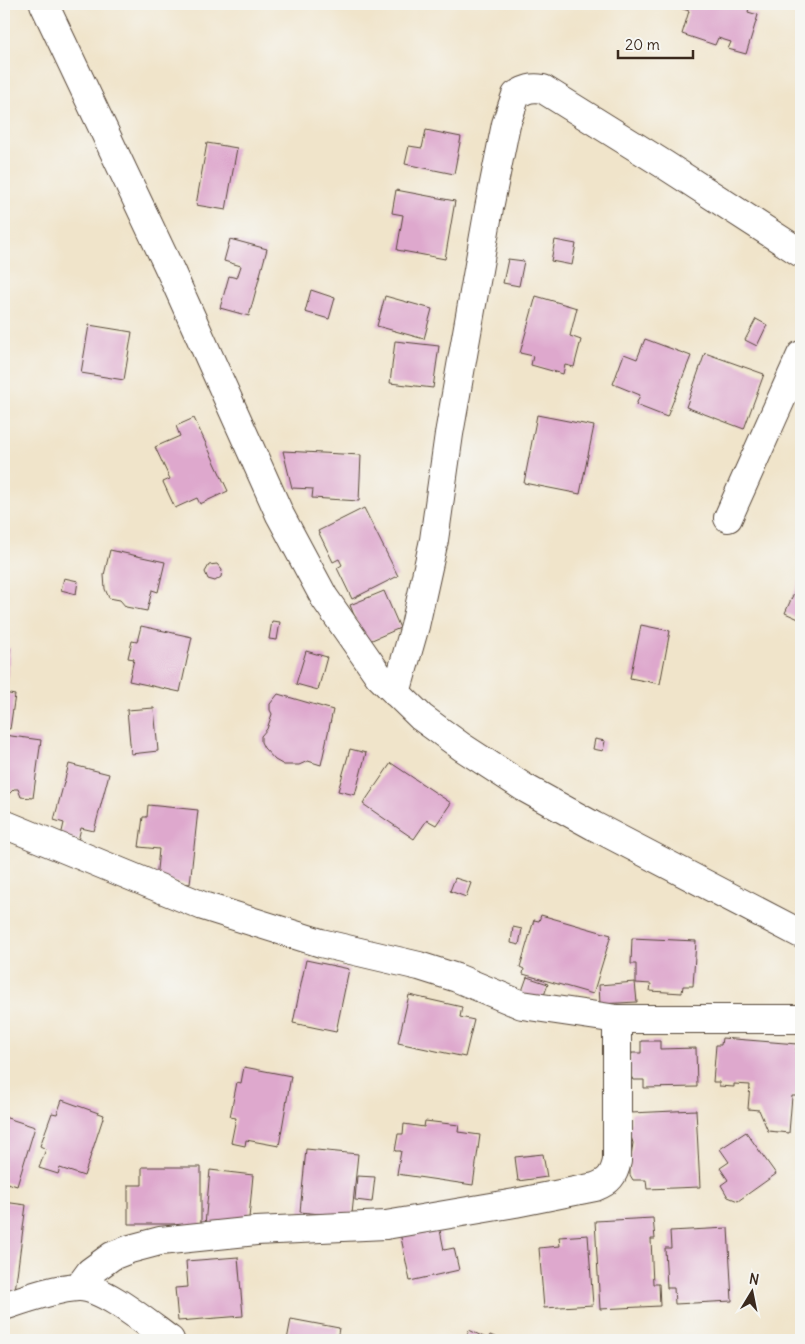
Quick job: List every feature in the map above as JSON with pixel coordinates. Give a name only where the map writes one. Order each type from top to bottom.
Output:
[{"type":"street","points":[[44,4],[171,272],[280,515],[324,596],[379,676],[421,717],[462,747],[525,788],[801,934]]},
{"type":"street","points":[[396,693],[415,626],[434,540],[449,434],[489,208],[506,124],[516,95],[526,89],[543,89],[801,253]]},
{"type":"street","points":[[728,518],[801,355]]},
{"type":"street","points":[[4,824],[203,906],[321,943],[419,966],[458,978],[522,1005],[617,1019],[801,1020]]},
{"type":"street","points":[[79,1287],[90,1272],[112,1256],[160,1241],[256,1231],[386,1226],[515,1204],[606,1183],[612,1177],[617,1161],[617,1019]]},
{"type":"street","points":[[4,1306],[46,1293],[79,1287],[99,1292],[170,1340]]},
{"type":"building","points":[[681,4],[750,4],[748,12],[758,15],[746,54],[728,49],[731,42],[718,38],[715,45],[682,34],[689,11],[680,8]]},
{"type":"building","points":[[426,130],[461,137],[454,174],[405,164],[409,146],[422,148]]},
{"type":"building","points":[[207,143],[237,148],[226,210],[196,205]]},
{"type":"building","points":[[396,190],[455,201],[445,259],[397,250],[403,215],[392,213]]},
{"type":"building","points":[[230,239],[267,249],[249,316],[220,308],[229,276],[237,278],[241,266],[224,261]]},
{"type":"building","points":[[555,240],[576,244],[572,265],[551,261]]},
{"type":"building","points":[[508,259],[524,261],[519,286],[503,283]]},
{"type":"building","points":[[311,290],[335,298],[329,319],[305,312]]},
{"type":"building","points":[[385,296],[432,309],[424,339],[377,326]]},
{"type":"building","points":[[536,296],[577,308],[570,336],[581,340],[574,367],[565,365],[563,374],[531,365],[533,356],[520,353]]},
{"type":"building","points":[[756,319],[767,325],[757,346],[745,340]]},
{"type":"building","points":[[89,325],[132,332],[124,380],[81,373]]},
{"type":"building","points":[[645,339],[691,356],[667,417],[636,405],[640,395],[613,384],[624,354],[637,359]]},
{"type":"building","points":[[395,341],[439,346],[433,388],[390,383]]},
{"type":"building","points":[[705,353],[764,374],[744,429],[686,407]]},
{"type":"building","points":[[537,415],[594,426],[580,494],[524,483]]},
{"type":"building","points":[[194,418],[228,491],[200,504],[197,498],[175,508],[163,482],[170,479],[155,447],[180,436],[176,426]]},
{"type":"building","points":[[283,451],[361,455],[359,501],[312,498],[313,489],[292,488]]},
{"type":"building","points":[[364,508],[398,576],[352,599],[337,568],[342,565],[339,559],[333,562],[318,531]]},
{"type":"building","points":[[110,550],[165,562],[158,592],[152,590],[147,611],[126,607],[120,600],[109,598],[105,589],[104,575]]},
{"type":"building","points":[[217,564],[222,570],[221,577],[215,581],[208,579],[205,572],[209,565]]},
{"type":"building","points":[[801,577],[801,620],[785,613]]},
{"type":"building","points":[[64,578],[78,581],[76,594],[61,590]]},
{"type":"building","points":[[384,591],[400,628],[365,643],[350,605]]},
{"type":"building","points":[[272,621],[280,622],[277,640],[269,639]]},
{"type":"building","points":[[641,625],[670,631],[660,684],[630,678]]},
{"type":"building","points":[[141,626],[192,637],[180,692],[129,681],[134,659],[128,658],[132,641],[137,642]]},
{"type":"building","points":[[4,648],[10,648],[7,690],[4,690]]},
{"type":"building","points":[[306,651],[327,657],[318,690],[296,684]]},
{"type":"building","points":[[4,693],[15,695],[10,729],[4,728]]},
{"type":"building","points":[[278,694],[333,710],[321,765],[308,761],[299,765],[284,765],[275,760],[264,748],[261,736],[267,729],[272,714],[270,704]]},
{"type":"building","points":[[154,708],[158,751],[131,754],[127,710]]},
{"type":"building","points":[[4,735],[41,740],[33,798],[21,797],[18,789],[14,789],[8,795],[4,794]]},
{"type":"building","points":[[595,739],[605,741],[603,751],[593,749]]},
{"type":"building","points":[[350,749],[366,753],[355,795],[338,791]]},
{"type":"building","points":[[391,763],[451,803],[436,825],[427,820],[414,839],[363,804]]},
{"type":"building","points":[[69,764],[109,774],[94,831],[81,828],[78,841],[61,836],[64,823],[54,820]]},
{"type":"building","points":[[148,805],[198,810],[190,884],[156,880],[159,849],[139,847],[143,817],[147,817]]},
{"type":"building","points":[[455,878],[471,883],[466,897],[450,891]]},
{"type":"building","points":[[541,915],[611,935],[593,994],[523,974],[524,969],[520,967],[534,920],[539,921]]},
{"type":"building","points":[[513,927],[522,929],[519,945],[511,943]]},
{"type":"building","points":[[632,938],[696,941],[693,986],[683,986],[682,993],[650,991],[651,984],[636,983],[636,964],[631,964]]},
{"type":"building","points":[[306,960],[349,969],[336,1032],[293,1023]]},
{"type":"building","points":[[527,977],[548,984],[542,1001],[521,994]]},
{"type":"building","points":[[635,982],[637,1002],[600,1004],[599,985]]},
{"type":"building","points":[[409,995],[462,1007],[460,1017],[474,1020],[465,1057],[398,1043]]},
{"type":"building","points":[[722,1038],[797,1044],[796,1050],[801,1050],[799,1096],[792,1096],[789,1133],[768,1131],[759,1110],[748,1109],[750,1085],[734,1084],[734,1087],[719,1086],[719,1082],[713,1082],[716,1045],[721,1045]]},
{"type":"building","points":[[641,1041],[660,1041],[660,1049],[696,1048],[697,1087],[644,1088],[644,1080],[633,1080],[629,1064],[632,1053],[641,1053]]},
{"type":"building","points":[[244,1067],[291,1076],[279,1146],[246,1140],[245,1146],[231,1143],[236,1118],[230,1117],[237,1082],[241,1083]]},
{"type":"building","points":[[62,1100],[104,1115],[84,1176],[60,1168],[58,1174],[39,1168],[46,1149],[40,1146],[52,1113],[57,1114]]},
{"type":"building","points":[[696,1110],[700,1187],[647,1189],[646,1180],[633,1180],[630,1175],[633,1143],[629,1130],[631,1113]]},
{"type":"building","points":[[4,1117],[35,1127],[17,1186],[4,1182]]},
{"type":"building","points":[[425,1121],[459,1125],[458,1132],[480,1135],[473,1185],[397,1174],[401,1151],[395,1151],[398,1134],[403,1134],[404,1124],[424,1127]]},
{"type":"building","points":[[746,1132],[776,1174],[738,1201],[728,1197],[721,1185],[728,1180],[720,1168],[729,1162],[720,1149]]},
{"type":"building","points":[[306,1149],[358,1154],[351,1224],[340,1216],[300,1212]]},
{"type":"building","points":[[543,1154],[547,1177],[518,1181],[515,1157]]},
{"type":"building","points":[[142,1167],[201,1167],[201,1229],[174,1229],[175,1224],[128,1224],[128,1185],[142,1185]]},
{"type":"building","points":[[210,1170],[253,1175],[248,1229],[205,1225]]},
{"type":"building","points":[[357,1176],[375,1177],[372,1202],[355,1200]]},
{"type":"building","points":[[4,1202],[26,1205],[15,1291],[4,1289]]},
{"type":"building","points":[[653,1218],[655,1239],[651,1239],[653,1284],[659,1284],[660,1306],[600,1309],[595,1221]]},
{"type":"building","points":[[439,1225],[444,1250],[454,1248],[459,1270],[410,1281],[400,1233]]},
{"type":"building","points":[[728,1228],[732,1301],[675,1304],[674,1288],[667,1288],[665,1248],[671,1248],[670,1231]]},
{"type":"building","points":[[588,1235],[593,1305],[544,1308],[539,1248],[560,1246],[559,1237]]},
{"type":"building","points":[[238,1257],[243,1316],[178,1321],[175,1288],[188,1287],[186,1261]]},
{"type":"building","points":[[291,1319],[339,1328],[337,1340],[287,1340]]},
{"type":"building","points":[[469,1330],[488,1339],[490,1335],[502,1340],[464,1340]]}]
